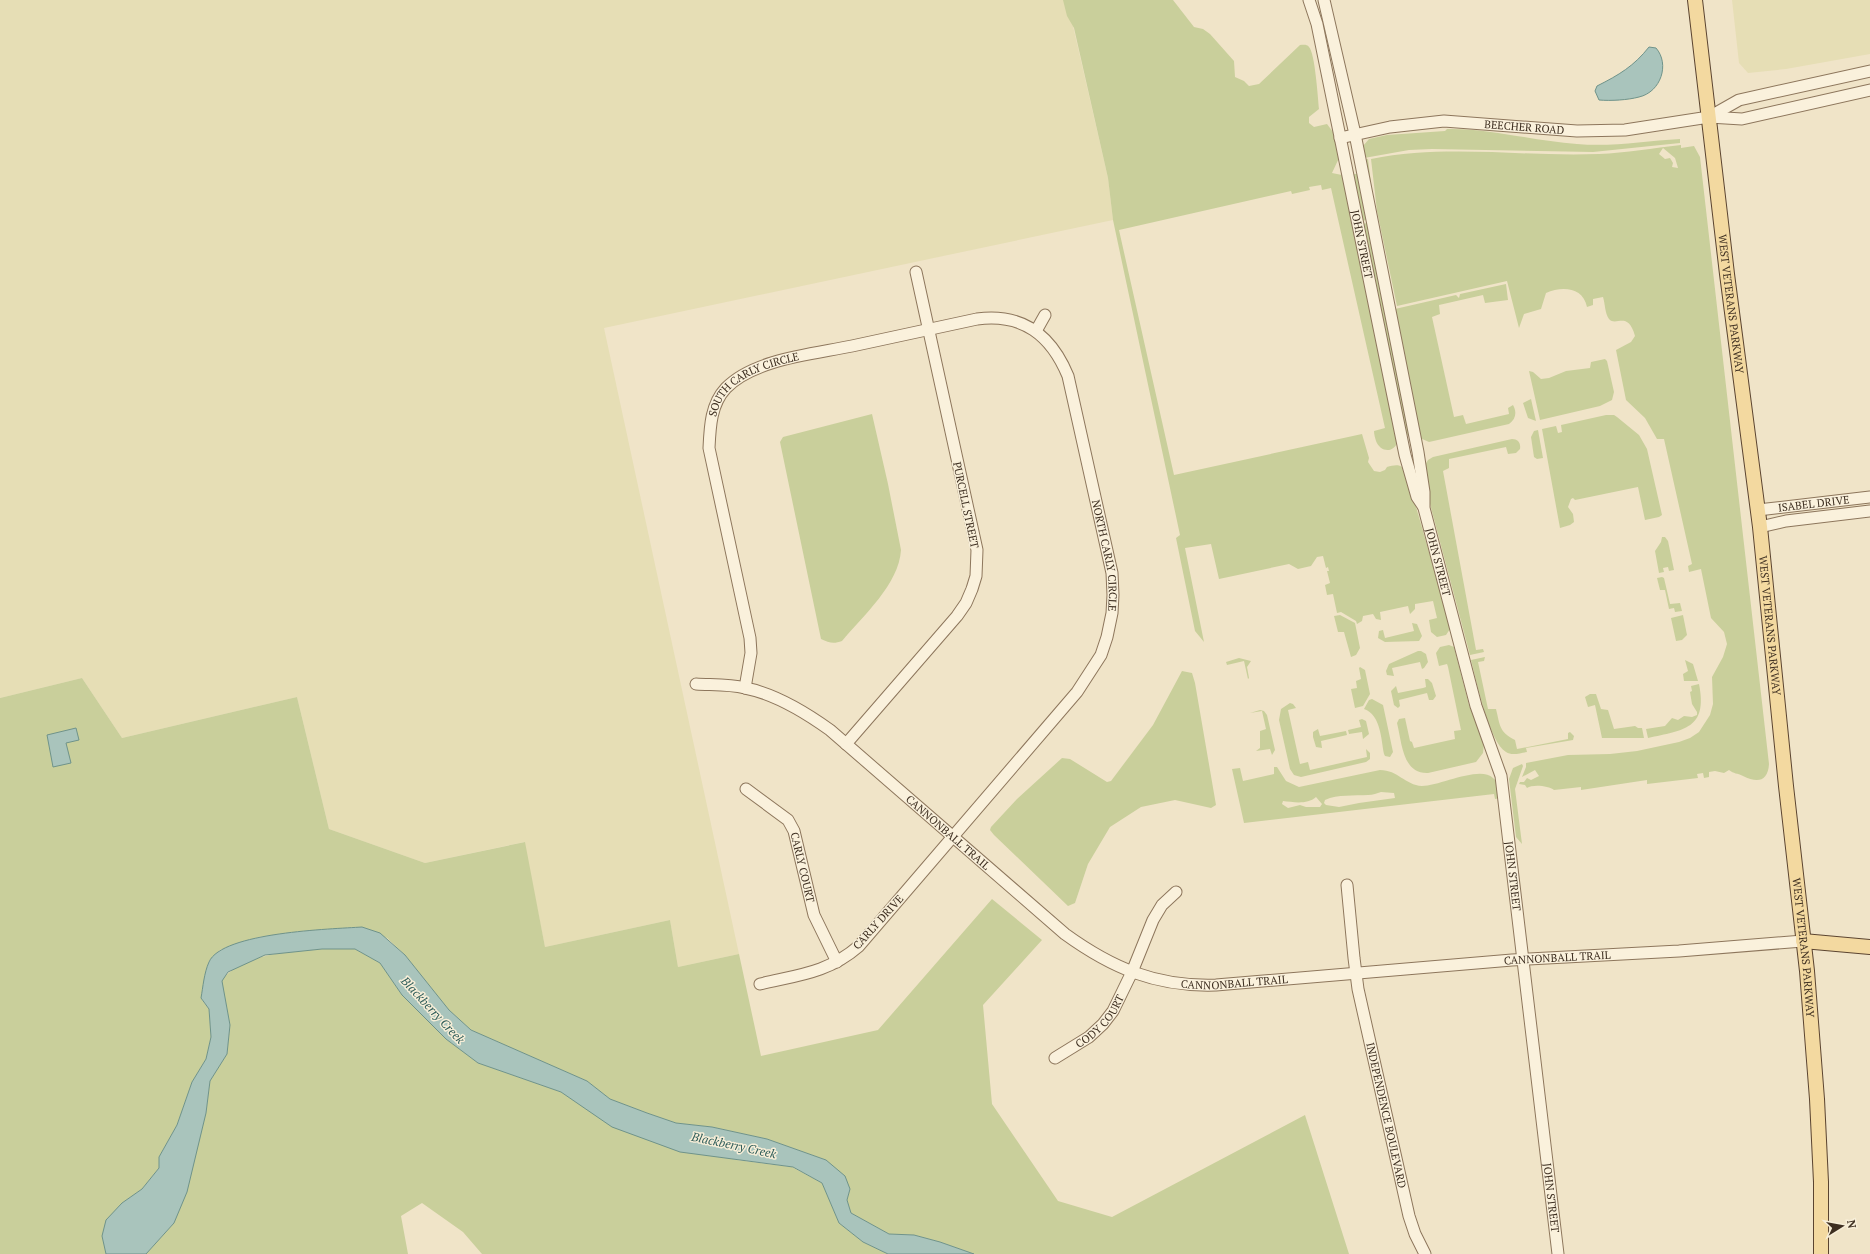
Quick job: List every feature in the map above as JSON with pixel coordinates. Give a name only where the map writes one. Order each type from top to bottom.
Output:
[{"type":"main road","name":"WEST VETERANS PARKWAY","points":[[1695,0],[1728,282],[1760,527],[1786,786],[1807,971],[1817,1099],[1821,1182],[1821,1254]]},
{"type":"main road","name":"CANNONBALL TRAIL","points":[[1803,941],[1870,948]]},
{"type":"street","name":"JOHN STREET","points":[[1310,0],[1317,24],[1405,455],[1417,497],[1424,508]]},
{"type":"street","name":"JOHN STREET","points":[[1324,0],[1355,134],[1418,452],[1424,492],[1424,508],[1476,706],[1501,776],[1558,1254]]},
{"type":"street","points":[[1317,24],[1329,22]]},
{"type":"street","name":"BEECHER ROAD","points":[[1709,117],[1738,100],[1870,71]]},
{"type":"street","name":"BEECHER ROAD","points":[[1340,138],[1390,127],[1444,121],[1576,131],[1625,130],[1709,117],[1742,119],[1870,90]]},
{"type":"street","name":"PURCELL STREET","points":[[846,744],[957,616],[972,589],[976,576],[977,550],[916,272]]},
{"type":"street","points":[[1036,331],[1044,314]]},
{"type":"street","name":"NORTH CARLY CIRCLE","points":[[928,329],[988,318],[1018,322],[1036,331],[1055,350],[1068,376],[1112,572],[1112,613],[1101,656],[1077,692],[952,836]]},
{"type":"street","name":"SOUTH CARLY CIRCLE","points":[[745,688],[751,653],[750,638],[708,448],[714,405],[727,387],[738,379],[773,363],[928,329]]},
{"type":"street","name":"ISABEL DRIVE","points":[[1758,510],[1870,497]]},
{"type":"street","name":"ISABEL DRIVE","points":[[1760,527],[1786,521],[1870,511]]},
{"type":"street","name":"CANNONBALL TRAIL","points":[[696,684],[745,688],[764,694],[809,715],[846,744],[1064,934],[1096,955],[1132,972],[1160,981],[1201,985],[1524,960],[1679,951],[1803,941]]},
{"type":"street","name":"CARLY COURT","points":[[746,789],[788,820],[794,831],[814,915],[837,962]]},
{"type":"street","name":"CARLY DRIVE","points":[[760,984],[815,972],[837,962],[859,946],[952,836]]},
{"type":"street","name":"INDEPENDENCE BOULEVARD","points":[[1347,885],[1356,974],[1409,1216],[1415,1234],[1425,1254]]},
{"type":"street","name":"CODY COURT","points":[[1055,1058],[1083,1042],[1103,1024],[1115,1007],[1132,972],[1153,920],[1162,905],[1176,892]]},
{"type":"shaded area","points":[[0,0],[1067,0],[1108,178],[1113,220],[604,328],[739,954],[678,967],[670,920],[545,947],[524,842],[425,863],[329,829],[297,697],[122,738],[82,678],[0,698]]},
{"type":"shaded area","points":[[1732,0],[1870,0],[1870,54],[1786,69],[1748,73],[1739,63]]},
{"type":"green space","points":[[1063,0],[1173,0],[1194,27],[1203,29],[1210,34],[1234,61],[1235,77],[1244,81],[1249,86],[1259,84],[1300,45],[1306,45],[1309,47],[1315,66],[1319,109],[1309,117],[1309,123],[1314,127],[1327,124],[1333,132],[1339,158],[1332,173],[1342,175],[1350,204],[1398,441],[1393,448],[1387,450],[1378,445],[1374,435],[1374,431],[1385,428],[1331,188],[1322,190],[1321,185],[1309,187],[1310,190],[1292,194],[1291,191],[1119,230],[1174,475],[1362,434],[1369,458],[1368,462],[1374,471],[1380,472],[1385,470],[1387,467],[1398,465],[1406,472],[1450,625],[1450,629],[1446,635],[1437,637],[1431,632],[1429,620],[1437,618],[1433,601],[1415,604],[1415,609],[1410,614],[1408,606],[1380,612],[1381,620],[1376,619],[1373,614],[1363,616],[1362,621],[1357,624],[1356,621],[1341,612],[1337,613],[1333,594],[1327,595],[1325,585],[1330,583],[1327,571],[1329,571],[1328,567],[1326,568],[1323,556],[1317,557],[1311,566],[1298,569],[1289,564],[1219,579],[1211,544],[1185,548],[1204,642],[1195,631],[1176,538],[1180,535],[1113,220],[1108,178],[1074,28],[1067,16]]},
{"type":"green space","points":[[1447,129],[1479,130],[1544,140],[1590,145],[1680,139],[1680,143],[1593,152],[1432,149],[1409,150],[1364,158],[1363,146],[1369,139],[1387,135],[1445,131]]},
{"type":"green space","points":[[1681,145],[1681,148],[1694,146],[1700,157],[1769,764],[1768,770],[1764,778],[1757,780],[1753,780],[1729,770],[1724,773],[1715,771],[1709,772],[1709,777],[1704,778],[1703,773],[1697,774],[1698,778],[1647,784],[1647,780],[1581,790],[1581,787],[1554,790],[1549,787],[1541,786],[1527,788],[1525,785],[1519,784],[1520,782],[1524,782],[1527,778],[1531,780],[1539,776],[1535,770],[1522,777],[1526,763],[1568,755],[1610,754],[1637,751],[1679,742],[1690,738],[1699,732],[1710,715],[1713,704],[1712,677],[1723,657],[1727,644],[1724,632],[1711,618],[1701,569],[1689,572],[1688,566],[1692,564],[1664,439],[1657,439],[1645,418],[1626,400],[1616,350],[1631,342],[1635,336],[1632,328],[1626,321],[1612,321],[1609,319],[1603,297],[1593,299],[1593,305],[1587,307],[1585,300],[1581,295],[1571,290],[1559,289],[1546,293],[1541,309],[1524,314],[1519,328],[1507,281],[1397,306],[1377,211],[1371,159],[1427,152],[1599,154],[1629,152]],"holes":[[[1663,148],[1675,158],[1678,168],[1672,167],[1673,163],[1670,158],[1665,159],[1659,154]]]},
{"type":"green space","points":[[1368,159],[1372,191],[1395,309],[1456,295],[1459,298],[1460,294],[1506,284],[1508,300],[1485,303],[1483,295],[1439,305],[1440,314],[1432,317],[1454,417],[1463,415],[1466,424],[1509,414],[1508,408],[1513,405],[1515,415],[1509,424],[1429,442],[1420,438],[1364,160]]},
{"type":"green space","points":[[1353,174],[1357,174],[1366,220],[1362,221]]},
{"type":"green space","points":[[1367,223],[1410,434],[1407,435],[1362,224]]},
{"type":"green space","points":[[1605,359],[1607,361],[1614,392],[1612,400],[1600,406],[1540,420],[1529,371],[1533,372],[1541,379],[1549,378],[1566,371],[1590,368],[1591,362]]},
{"type":"green space","points":[[1531,399],[1536,421],[1528,418],[1523,403]]},
{"type":"green space","points":[[872,414],[901,550],[899,563],[894,575],[879,599],[842,641],[834,643],[821,639],[780,442],[783,437]]},
{"type":"green space","points":[[1606,415],[1614,415],[1639,435],[1647,449],[1662,515],[1645,520],[1638,487],[1575,500],[1573,498],[1571,499],[1568,507],[1573,514],[1574,522],[1560,528],[1542,429],[1556,426],[1558,433],[1562,432],[1561,425]]},
{"type":"green space","points":[[1538,430],[1543,458],[1537,459],[1534,457],[1531,437],[1534,431]]},
{"type":"green space","points":[[1512,439],[1519,442],[1520,445],[1520,449],[1516,453],[1508,454],[1506,447],[1449,459],[1449,468],[1443,471],[1476,650],[1483,649],[1484,652],[1470,655],[1430,504],[1425,465],[1428,460],[1433,457]]},
{"type":"green space","points":[[1662,537],[1665,537],[1668,541],[1674,570],[1669,571],[1668,567],[1663,568],[1664,572],[1659,573],[1655,551],[1661,542]]},
{"type":"green space","points":[[1657,578],[1664,578],[1670,604],[1680,603],[1682,611],[1675,612],[1674,608],[1669,609],[1665,590],[1660,590]]},
{"type":"green space","points":[[1340,615],[1355,623],[1360,648],[1356,655],[1351,657],[1344,632],[1338,632],[1334,616]]},
{"type":"green space","points":[[1683,615],[1687,635],[1682,640],[1676,641],[1671,618]]},
{"type":"green space","points":[[1412,623],[1417,624],[1422,636],[1419,641],[1385,642],[1378,638],[1379,631],[1383,630],[1385,638],[1414,631]]},
{"type":"green space","points":[[1449,645],[1454,647],[1469,705],[1484,744],[1483,753],[1476,762],[1428,773],[1419,772],[1408,763],[1402,747],[1397,723],[1399,719],[1405,718],[1410,741],[1412,742],[1414,748],[1455,739],[1454,731],[1461,730],[1448,667],[1447,664],[1439,666],[1436,653],[1440,647]]},
{"type":"green space","points":[[1418,651],[1426,654],[1428,662],[1424,668],[1422,669],[1420,662],[1392,668],[1394,676],[1387,675],[1386,671],[1389,664]]},
{"type":"green space","points":[[1485,657],[1484,661],[1478,662],[1488,709],[1496,709],[1501,728],[1506,734],[1515,740],[1517,749],[1568,739],[1568,733],[1570,732],[1574,736],[1573,740],[1526,748],[1527,752],[1511,754],[1506,752],[1500,746],[1489,724],[1471,660]]},
{"type":"green space","points":[[1239,658],[1251,661],[1247,667],[1248,679],[1244,661],[1227,665],[1226,662]]},
{"type":"green space","points":[[1685,660],[1693,664],[1698,681],[1684,681],[1683,674],[1688,671]]},
{"type":"green space","points":[[1360,667],[1365,670],[1370,694],[1363,706],[1355,708],[1351,689],[1357,688],[1356,681],[1361,679]]},
{"type":"green space","points":[[1182,671],[1192,673],[1195,683],[1216,805],[1211,808],[1175,800],[1141,807],[1110,827],[1088,864],[1075,903],[1068,906],[994,835],[990,830],[991,827],[1017,799],[1062,758],[1070,759],[1107,782],[1111,781],[1153,725]]},
{"type":"green space","points":[[82,678],[122,738],[297,697],[329,829],[425,863],[525,842],[545,947],[670,920],[678,967],[739,954],[761,1056],[878,1030],[992,899],[1042,940],[983,1005],[992,1104],[1058,1201],[1112,1217],[1305,1115],[1349,1254],[974,1254],[914,1235],[889,1234],[851,1213],[847,1200],[850,1189],[826,1160],[767,1139],[712,1127],[676,1123],[610,1099],[587,1081],[471,1030],[449,1010],[405,955],[387,938],[358,928],[303,931],[259,937],[220,950],[209,961],[202,994],[202,1000],[209,1009],[211,1037],[206,1059],[192,1082],[177,1125],[159,1157],[159,1168],[142,1189],[122,1203],[109,1254],[0,1254],[0,698]]},
{"type":"green space","points":[[1425,679],[1428,679],[1432,683],[1436,696],[1433,700],[1429,700],[1427,693],[1399,700],[1400,706],[1398,708],[1394,705],[1391,691],[1396,686],[1398,693],[1423,688],[1426,687]]},
{"type":"green space","points":[[1699,684],[1701,699],[1700,710],[1696,719],[1690,725],[1672,733],[1648,738],[1646,729],[1665,726],[1672,718],[1678,720],[1684,716],[1692,717],[1697,715],[1697,712],[1692,704],[1690,692],[1692,691],[1691,686]]},
{"type":"green space","points":[[1590,694],[1596,694],[1601,709],[1608,710],[1614,729],[1635,726],[1642,728],[1644,738],[1602,738],[1595,705],[1588,707],[1585,697]]},
{"type":"green space","points":[[1372,699],[1383,705],[1393,752],[1390,757],[1385,756],[1384,754],[1381,735],[1374,716],[1364,709],[1369,700]]},
{"type":"green space","points":[[1290,703],[1296,708],[1288,710],[1300,764],[1308,762],[1310,770],[1367,757],[1366,749],[1370,753],[1370,759],[1366,762],[1301,777],[1294,775],[1290,769],[1279,720],[1281,709]]},
{"type":"green space","points":[[1260,710],[1264,711],[1267,715],[1275,750],[1272,755],[1270,749],[1256,751],[1260,748],[1260,731],[1266,729],[1262,711],[1250,713]]},
{"type":"green space","points":[[1362,719],[1366,721],[1369,734],[1363,739],[1362,732],[1349,734],[1348,730],[1361,727],[1359,720]]},
{"type":"green space","points":[[1318,729],[1320,736],[1346,731],[1347,735],[1321,741],[1322,748],[1316,747],[1313,732]]},
{"type":"green space","points":[[1522,764],[1523,766],[1515,789],[1522,844],[1516,837],[1509,779],[1513,768]]},
{"type":"green space","points":[[1274,767],[1277,767],[1286,781],[1299,787],[1380,770],[1392,772],[1411,783],[1422,786],[1479,774],[1487,775],[1495,780],[1500,798],[1495,799],[1494,794],[1244,823],[1232,769],[1240,768],[1243,781],[1274,774]],"holes":[[[1381,792],[1394,793],[1395,798],[1339,807],[1326,805],[1324,803],[1325,800],[1335,797],[1370,795]],[[1316,797],[1322,804],[1320,807],[1306,807],[1300,805],[1288,808],[1282,804],[1283,801],[1304,802],[1312,800]]]},
{"type":"green space","points":[[322,949],[355,949],[380,963],[402,995],[446,1039],[478,1063],[561,1092],[612,1126],[737,1160],[792,1167],[822,1183],[839,1223],[863,1242],[888,1254],[482,1254],[463,1232],[422,1203],[401,1216],[408,1254],[146,1254],[174,1223],[206,1113],[210,1081],[227,1054],[230,1025],[221,981],[230,972],[254,959],[282,953]]},
{"type":"water","points":[[1649,47],[1656,48],[1660,54],[1662,62],[1663,69],[1658,84],[1647,94],[1639,97],[1619,100],[1599,100],[1595,91],[1597,86],[1626,70],[1638,60]]},
{"type":"water","points":[[76,728],[79,740],[66,743],[71,763],[53,767],[47,735]]},
{"type":"water","name":"Blackberry Creek","points":[[362,927],[380,933],[405,955],[449,1010],[471,1030],[587,1081],[610,1099],[647,1113],[676,1123],[712,1127],[767,1139],[826,1160],[845,1176],[850,1189],[847,1200],[851,1213],[889,1234],[914,1235],[974,1254],[888,1254],[863,1242],[839,1223],[822,1183],[793,1167],[680,1152],[612,1127],[561,1092],[478,1063],[446,1039],[402,995],[380,963],[355,949],[322,949],[265,955],[228,972],[222,981],[230,1025],[227,1054],[210,1081],[206,1113],[187,1192],[174,1223],[146,1254],[106,1254],[102,1236],[106,1220],[122,1203],[142,1189],[159,1168],[159,1157],[177,1125],[192,1082],[206,1059],[211,1037],[209,1009],[201,998],[209,962],[218,952],[234,944],[255,938],[304,931]]}]
